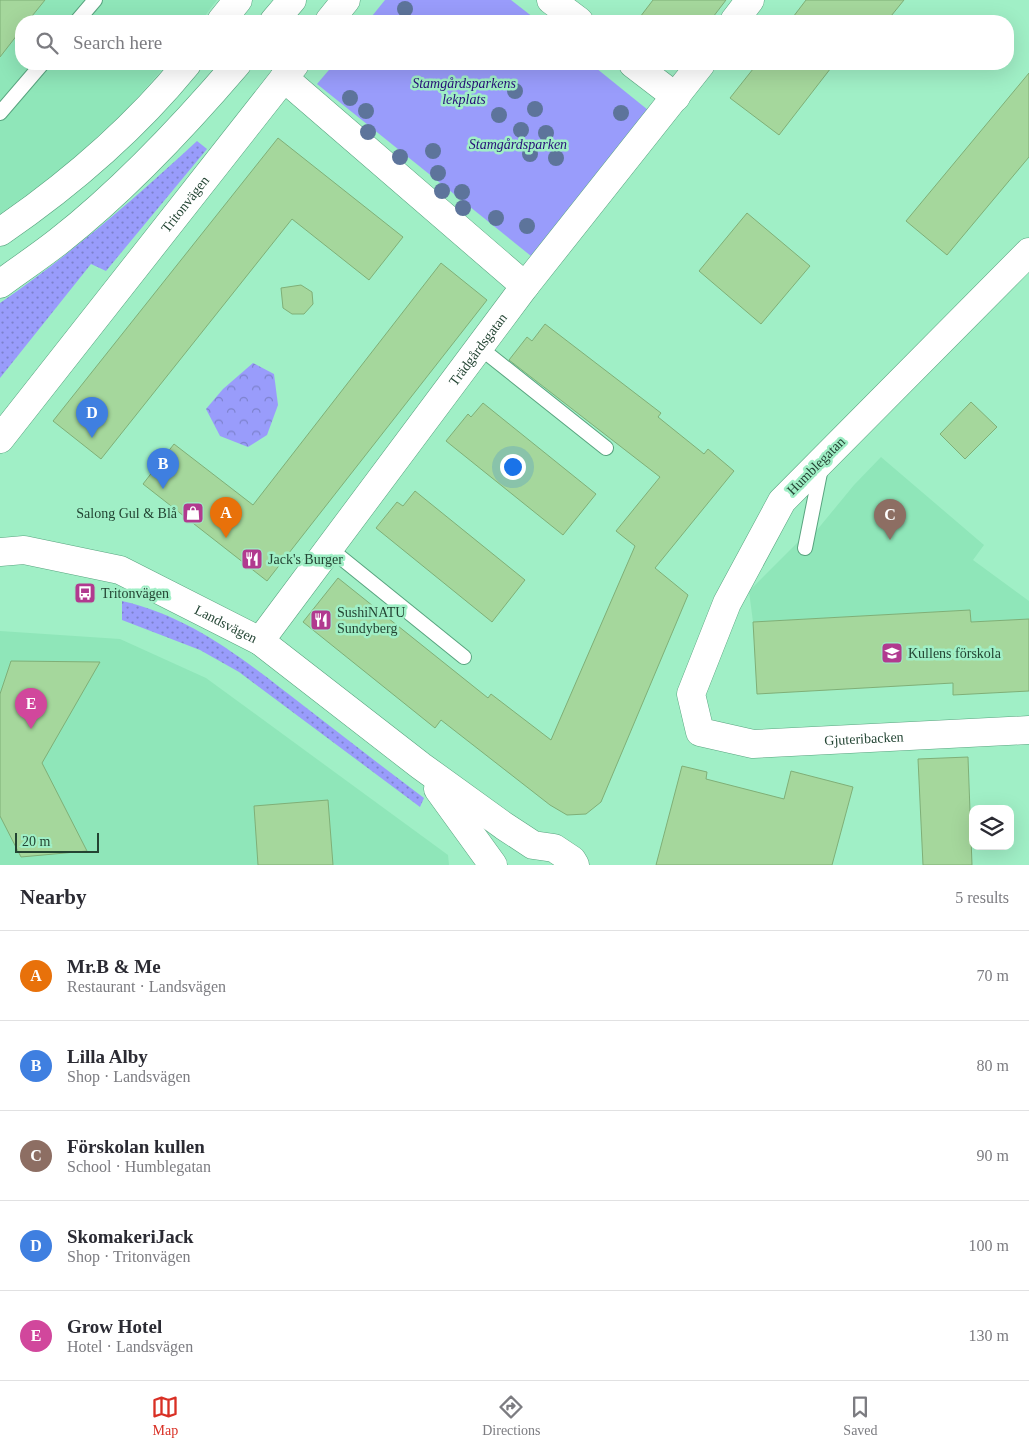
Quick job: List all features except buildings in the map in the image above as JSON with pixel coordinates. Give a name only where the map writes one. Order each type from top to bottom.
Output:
[{"type":"street","points":[[226,15],[238,0]]},
{"type":"street","points":[[279,15],[292,0]]},
{"type":"street","points":[[334,15],[346,0]]},
{"type":"street","points":[[551,0],[570,15]]},
{"type":"street","points":[[739,15],[750,0]]},
{"type":"street","points":[[0,232],[70,182],[105,151],[141,117],[182,70]]},
{"type":"street","points":[[0,284],[60,240],[134,174],[205,101],[232,70]]},
{"type":"street","points":[[641,70],[676,97]]},
{"type":"street","name":"Trädgårdsgatan","points":[[260,642],[525,286],[697,70]]},
{"type":"street","points":[[289,71],[525,286]]},
{"type":"street","name":"Tritonvägen","points":[[0,440],[289,71]]},
{"type":"street","name":"Humblegatan","points":[[700,732],[691,694],[727,602],[782,501],[1029,252]]},
{"type":"street","name":"Landsvägen","points":[[0,552],[24,550],[120,570],[260,642],[420,766],[532,845],[554,848],[572,860],[574,865]]},
{"type":"street","name":"Gjuteribacken","points":[[700,732],[753,744],[1029,730]]},
{"type":"street","name":"Landsvägen","points":[[420,766],[493,865]]},
{"type":"street","points":[[505,865],[519,851],[532,845]]},
{"type":"lane","points":[[82,15],[95,0]]},
{"type":"lane","points":[[0,113],[37,70]]},
{"type":"lane","points":[[479,347],[606,448]]},
{"type":"lane","points":[[805,548],[822,460]]},
{"type":"lane","points":[[329,548],[464,657]]},
{"type":"shaded area","points":[[0,0],[217,0],[206,15],[15,15],[15,70],[162,70],[128,108],[61,170],[0,214]]},
{"type":"shaded area","points":[[881,457],[984,545],[973,560],[1029,601],[1029,619],[971,622],[970,610],[753,622],[749,591],[799,541],[812,536],[854,485]]},
{"type":"shaded area","points":[[0,631],[120,639],[206,678],[448,855],[449,865],[0,865]]},
{"type":"green space","points":[[385,0],[511,0],[530,15],[373,15]]},
{"type":"green space","name":"Stamgårdsparken","points":[[329,70],[598,70],[648,110],[531,256],[317,84]]},
{"type":"green space","points":[[197,141],[207,149],[106,271],[91,264],[0,378],[0,303],[101,226]]},
{"type":"green space","points":[[253,363],[274,374],[278,405],[267,435],[248,447],[220,436],[206,409],[223,389]]},
{"type":"green space","points":[[122,601],[148,608],[196,630],[262,673],[424,798],[420,807],[239,672],[200,650],[122,620]]},
{"type":"place","name":"SkomakeriJack","points":[[92,438]]},
{"type":"place","name":"Lilla Alby","points":[[163,489]]},
{"type":"place","name":"Salong Gul & Blå","points":[[193,513]]},
{"type":"place","name":"Mr.B & Me","points":[[226,538]]},
{"type":"place","name":"Förskolan kullen","points":[[890,540]]},
{"type":"place","name":"Jack's Burger","points":[[252,559]]},
{"type":"place","name":"Tritonvägen","points":[[85,593]]},
{"type":"place","name":"SushiNATU Sundyberg","points":[[321,620]]},
{"type":"place","name":"Kullens förskola","points":[[892,653]]},
{"type":"place","name":"Grow Hotel","points":[[31,729]]},
{"type":"park label","name":"Stamgårdsparkens lekplats","points":[[464,92]]}]
